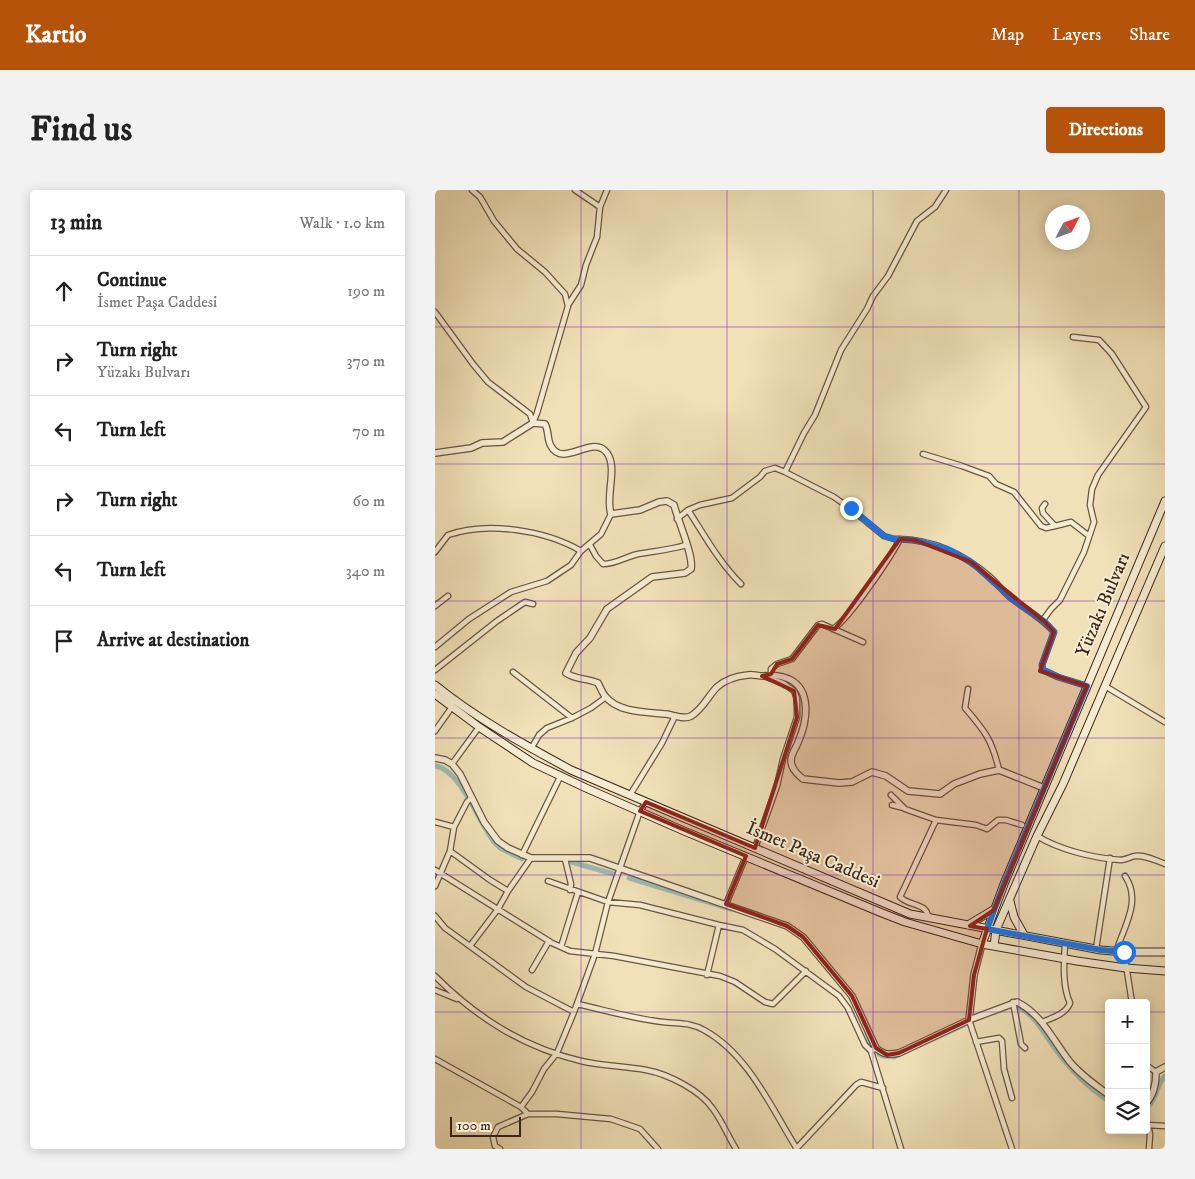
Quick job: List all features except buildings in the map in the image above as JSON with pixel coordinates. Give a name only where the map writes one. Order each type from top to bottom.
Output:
[{"type":"main road","name":"Yüzakı Bulvarı","points":[[982,944],[1044,788],[1165,501]]},
{"type":"main road","name":"Yüzakı Bulvarı","points":[[994,946],[996,930],[1037,836],[1063,784],[1165,546]]},
{"type":"main road","name":"İsmet Paşa Caddesi","points":[[435,685],[471,713],[531,749],[571,770],[910,914],[1095,949],[1116,952],[1165,952]]},
{"type":"main road","points":[[435,694],[479,727],[533,762],[684,831],[905,922],[982,944],[1126,968],[1165,971]]},
{"type":"main road","points":[[1010,900],[1014,917],[1024,935]]},
{"type":"main road","points":[[968,925],[994,910]]},
{"type":"street","points":[[472,190],[480,197],[494,221],[517,249],[545,272],[565,294],[568,306]]},
{"type":"street","points":[[575,190],[600,207]]},
{"type":"street","points":[[435,453],[471,448],[482,443],[503,442],[533,423],[568,306],[581,285],[586,265],[597,237],[600,207],[607,190]]},
{"type":"street","points":[[785,472],[815,415],[841,350],[873,296],[888,276],[917,220],[935,207],[946,190]]},
{"type":"street","points":[[435,312],[488,382],[530,414],[533,423]]},
{"type":"street","points":[[1043,620],[1060,600],[1081,560],[1094,522],[1090,505],[1092,489],[1098,475],[1147,407],[1117,362],[1099,340],[1073,337]]},
{"type":"street","points":[[435,647],[437,642],[511,592],[547,581],[571,565],[581,551],[601,534],[611,514],[608,500],[611,472],[607,453],[600,446],[591,446],[564,454],[556,452],[551,446],[548,429],[545,424],[533,423]]},
{"type":"street","points":[[923,454],[989,476],[996,484],[1014,492],[1041,526],[1045,528],[1071,522],[1089,536]]},
{"type":"street","points":[[677,519],[688,510],[713,501],[732,498],[765,471],[775,468],[785,472],[834,497],[851,508],[884,536],[894,539],[915,540],[949,550],[971,562],[1011,598],[1043,620],[1054,632],[1042,665],[1043,670],[1087,686]]},
{"type":"street","points":[[611,514],[640,510],[659,502],[667,501],[674,505],[692,564],[691,569],[685,573],[652,576],[607,608],[590,638],[576,653],[566,673],[573,678],[598,682],[606,697],[613,703],[633,711],[684,718],[691,716],[728,679],[748,675],[762,676],[783,683],[794,692],[796,695],[797,717],[783,759],[777,786],[755,848]]},
{"type":"street","points":[[1045,504],[1042,508],[1043,513],[1055,526]]},
{"type":"street","points":[[688,510],[713,551],[728,571],[741,584]]},
{"type":"street","points":[[435,552],[448,535],[487,528],[547,536],[581,551]]},
{"type":"street","points":[[833,628],[838,625],[862,595],[900,539]]},
{"type":"street","points":[[590,545],[603,564],[613,564],[637,554],[674,549],[686,545]]},
{"type":"street","points":[[435,606],[448,596]]},
{"type":"street","points":[[435,670],[497,621],[525,602],[533,604]]},
{"type":"street","points":[[771,674],[771,669],[777,664],[792,659],[818,625],[822,624],[833,628],[863,642]]},
{"type":"street","points":[[513,672],[572,718]]},
{"type":"street","points":[[762,676],[771,674],[789,680],[797,685],[803,694],[806,706],[805,726],[791,758],[791,764],[803,779],[839,783],[852,782],[872,772],[886,776],[908,791],[940,794],[954,784],[980,774],[999,770],[1044,788]]},
{"type":"street","points":[[1105,686],[1165,722]]},
{"type":"street","points":[[968,690],[965,708],[987,734],[995,752],[999,770]]},
{"type":"street","points":[[531,749],[539,735],[547,728],[572,718],[606,697]]},
{"type":"street","points":[[435,731],[452,708]]},
{"type":"street","points":[[630,795],[662,743],[675,716]]},
{"type":"street","points":[[452,764],[479,727]]},
{"type":"street","points":[[435,758],[452,764],[459,774],[469,800],[498,841],[522,855],[531,858],[590,858],[787,926],[803,937],[852,996],[874,1049],[901,1149]]},
{"type":"street","points":[[522,855],[561,775]]},
{"type":"street","points":[[891,795],[905,809]]},
{"type":"street","points":[[435,886],[450,851],[454,827],[469,800]]},
{"type":"street","points":[[521,1107],[532,1092],[544,1069],[557,1053],[574,1012],[595,954],[608,902],[640,811],[646,802]]},
{"type":"street","points":[[892,805],[936,820],[976,825],[987,829],[998,820],[1006,820],[1022,825]]},
{"type":"street","points":[[928,917],[928,912],[925,908],[908,903],[900,897],[936,820]]},
{"type":"street","points":[[435,822],[454,827]]},
{"type":"street","points":[[1037,836],[1056,846],[1110,858],[1123,860],[1136,856],[1145,856],[1165,864]]},
{"type":"street","points":[[450,851],[508,891]]},
{"type":"street","points":[[726,904],[746,856]]},
{"type":"street","points":[[470,946],[498,909],[531,858]]},
{"type":"street","points":[[1095,949],[1110,858]]},
{"type":"street","points":[[565,859],[571,884],[570,890]]},
{"type":"street","points":[[435,870],[549,941],[570,951],[720,976],[735,982],[765,1002],[773,1004],[806,971]]},
{"type":"street","points":[[1116,952],[1131,908],[1131,885],[1125,876]]},
{"type":"street","points":[[547,881],[608,902],[640,904],[743,930],[775,949],[839,996],[848,1008],[865,1045],[887,1055],[899,1053],[969,1020],[1017,1002],[1029,1008],[1042,1022],[1071,1062],[1091,1082],[1105,1092]]},
{"type":"street","points":[[561,947],[578,892]]},
{"type":"street","points":[[435,916],[445,928],[526,987],[574,1012]]},
{"type":"street","points":[[707,975],[719,925]]},
{"type":"street","points":[[532,970],[549,941]]},
{"type":"street","points":[[1042,1022],[1068,1008],[1070,1003],[1065,986],[1065,943]]},
{"type":"street","points":[[982,944],[974,975],[969,1020],[1012,1149]]},
{"type":"street","points":[[1124,952],[1131,999]]},
{"type":"street","points":[[435,976],[464,1003],[504,1031],[538,1047],[582,1061],[647,1070],[681,1082],[701,1096],[713,1108],[736,1149]]},
{"type":"street","points":[[435,990],[464,1003]]},
{"type":"street","points":[[1013,1003],[1021,1044],[1025,1048]]},
{"type":"street","points":[[577,1004],[663,1022],[685,1023],[703,1029],[727,1046],[751,1075],[797,1149],[856,1085],[861,1082],[883,1088]]},
{"type":"street","points":[[976,1042],[999,1038],[1002,1041],[1004,1069],[1012,1098]]},
{"type":"street","points":[[435,1058],[521,1107],[528,1114]]},
{"type":"street","points":[[1156,1072],[1165,1067]]},
{"type":"street","points":[[1150,1068],[1156,1072]]},
{"type":"street","points":[[1150,1099],[1156,1084],[1156,1072]]},
{"type":"street","points":[[500,1149],[495,1146],[493,1137],[498,1127],[528,1114],[557,1114],[611,1119],[640,1129],[657,1149]]},
{"type":"street","points":[[1150,1125],[1165,1126]]},
{"type":"street","points":[[1149,1134],[1149,1149]]},
{"type":"highlighted area","points":[[900,539],[915,540],[971,562],[1045,622],[1054,632],[1040,671],[1087,686],[994,910],[970,926],[987,929],[974,975],[969,1020],[899,1053],[887,1055],[876,1048],[852,996],[803,937],[787,926],[726,904],[746,856],[640,811],[646,802],[755,848],[797,717],[794,691],[762,676],[771,674],[777,664],[792,659],[818,625],[835,629]]},
{"type":"waterway","points":[[435,766],[444,769],[461,786],[494,842],[500,848],[522,859]]},
{"type":"waterway","points":[[568,861],[617,875]]},
{"type":"waterway","points":[[629,878],[731,909]]},
{"type":"waterway","points":[[1019,1007],[1035,1021],[1074,1071],[1105,1098]]},
{"type":"waterway","points":[[879,1054],[894,1057],[964,1025]]},
{"type":"waterway","points":[[867,1033],[871,1045]]},
{"type":"waterway","points":[[1150,1105],[1165,1076]]},
{"type":"route","points":[[851,508],[884,536],[894,539],[915,540],[949,550],[971,562],[990,577],[1011,598],[1045,622],[1054,632],[1042,665],[1043,670],[1087,686],[987,929],[1101,950],[1124,952]]}]
